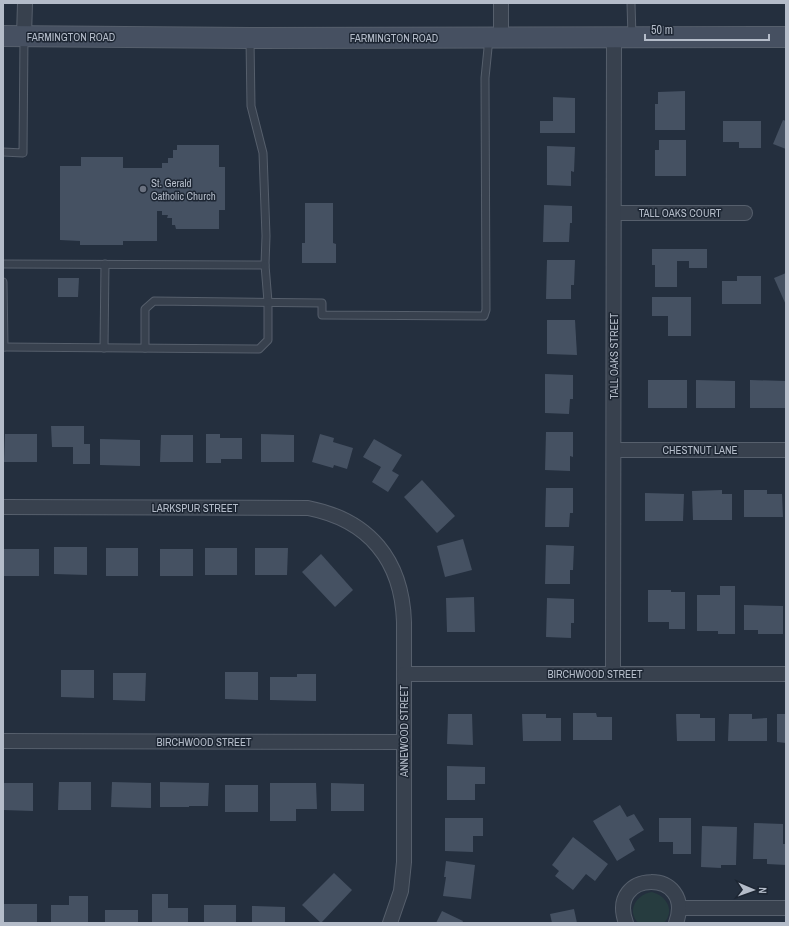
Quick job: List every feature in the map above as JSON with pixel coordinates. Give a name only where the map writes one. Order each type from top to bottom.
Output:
[{"type":"main road","name":"FARMINGTON ROAD","points":[[3,36],[250,38],[786,38]]},
{"type":"street","points":[[24,36],[25,3]]},
{"type":"street","points":[[495,38],[501,3]]},
{"type":"street","name":"TALL OAKS STREET","points":[[613,674],[614,213],[623,37]]},
{"type":"street","name":"TALL OAKS COURT","points":[[614,213],[745,213]]},
{"type":"street","name":"CHESTNUT LANE","points":[[614,450],[786,450]]},
{"type":"street","name":"LARKSPUR STREET","points":[[3,507],[308,508],[339,516],[353,524],[376,543]]},
{"type":"street","name":"ANNEWOOD STREET","points":[[376,543],[386,556],[396,574],[402,597],[404,622],[403,877],[397,906],[390,923]]},
{"type":"street","name":"BIRCHWOOD STREET","points":[[404,674],[786,674]]},
{"type":"street","name":"BIRCHWOOD STREET","points":[[3,742],[404,742]]},
{"type":"street","points":[[626,923],[623,914],[623,905],[626,896],[639,884],[648,881],[661,884],[672,891],[680,908],[676,923]]},
{"type":"street","points":[[680,908],[786,908]]},
{"type":"lane","points":[[623,37],[630,3]]},
{"type":"lane","points":[[3,152],[23,153],[25,80],[24,36]]},
{"type":"lane","points":[[3,282],[4,347],[259,348],[268,340],[263,153],[250,106],[250,38]]},
{"type":"lane","points":[[145,348],[145,309],[154,301],[322,302],[322,315],[484,316],[486,310],[485,78],[495,38]]},
{"type":"lane","points":[[3,264],[265,265]]},
{"type":"lane","points":[[104,348],[105,264]]},
{"type":"green space","points":[[652,892],[665,900],[668,904],[669,914],[664,923],[638,923],[633,913],[635,903],[642,896]]},
{"type":"building","points":[[685,91],[685,130],[655,130],[655,104],[658,104],[658,92]]},
{"type":"building","points":[[553,97],[575,98],[575,133],[540,133],[540,121],[553,121]]},
{"type":"building","points":[[783,120],[786,121],[786,149],[773,144]]},
{"type":"building","points":[[723,121],[761,121],[761,148],[739,148],[739,142],[723,142]]},
{"type":"building","points":[[659,140],[686,140],[686,176],[655,176],[655,150],[659,150]]},
{"type":"building","name":"St. Gerald Catholic Church","points":[[177,145],[219,145],[219,167],[225,167],[225,210],[219,210],[219,229],[176,229],[175,225],[172,225],[172,218],[167,218],[168,215],[162,215],[162,211],[157,211],[157,241],[123,241],[123,245],[80,245],[80,241],[60,240],[60,166],[81,166],[81,157],[123,157],[123,168],[162,168],[162,163],[168,163],[168,158],[173,158],[173,150],[177,150]]},
{"type":"building","points":[[547,146],[575,147],[574,172],[571,171],[571,186],[547,185]]},
{"type":"building","points":[[305,203],[333,203],[333,243],[336,244],[336,263],[302,263],[302,243],[305,243]]},
{"type":"building","points":[[544,205],[572,206],[572,223],[570,223],[569,242],[543,242]]},
{"type":"building","points":[[652,249],[707,249],[707,268],[689,268],[689,261],[677,261],[677,287],[655,287],[655,265],[652,265]]},
{"type":"building","points":[[547,260],[575,260],[574,285],[571,285],[571,299],[546,299]]},
{"type":"building","points":[[786,273],[786,305],[774,278]]},
{"type":"building","points":[[737,276],[761,276],[761,304],[722,304],[722,281],[737,281]]},
{"type":"building","points":[[58,278],[79,278],[78,297],[58,297]]},
{"type":"building","points":[[652,297],[691,297],[691,336],[668,336],[668,316],[652,316]]},
{"type":"building","points":[[547,320],[575,320],[577,355],[547,354]]},
{"type":"building","points":[[545,374],[573,375],[573,399],[570,399],[569,414],[545,413]]},
{"type":"building","points":[[648,380],[687,380],[687,408],[648,408]]},
{"type":"building","points":[[696,380],[735,381],[735,408],[696,408]]},
{"type":"building","points":[[750,380],[786,381],[786,408],[750,408]]},
{"type":"building","points":[[51,426],[84,426],[84,444],[90,444],[90,464],[73,464],[73,447],[52,447]]},
{"type":"building","points":[[546,432],[573,432],[573,457],[570,456],[570,471],[545,470]]},
{"type":"building","points":[[5,434],[37,434],[37,462],[4,462]]},
{"type":"building","points":[[206,434],[220,434],[220,438],[242,438],[242,459],[221,459],[221,463],[206,463]]},
{"type":"building","points":[[261,434],[294,435],[294,462],[261,462]]},
{"type":"building","points":[[320,434],[334,438],[333,442],[353,448],[347,469],[334,465],[333,468],[312,462]]},
{"type":"building","points":[[161,435],[193,435],[193,462],[160,462]]},
{"type":"building","points":[[100,439],[140,440],[140,466],[100,465]]},
{"type":"building","points":[[374,439],[402,455],[392,471],[399,475],[388,492],[372,482],[381,467],[363,457]]},
{"type":"building","points":[[422,480],[455,516],[437,533],[404,497]]},
{"type":"building","points":[[546,488],[573,488],[573,513],[570,513],[569,527],[545,527]]},
{"type":"building","points":[[722,490],[722,494],[732,494],[732,520],[693,520],[692,491]]},
{"type":"building","points":[[744,490],[767,490],[767,494],[782,494],[783,517],[744,517]]},
{"type":"building","points":[[645,493],[684,494],[683,521],[645,521]]},
{"type":"building","points":[[463,539],[472,570],[445,577],[437,546]]},
{"type":"building","points":[[546,545],[574,546],[573,570],[570,570],[570,584],[545,584]]},
{"type":"building","points":[[54,547],[87,547],[87,575],[54,574]]},
{"type":"building","points":[[106,548],[138,548],[138,576],[106,576]]},
{"type":"building","points":[[205,548],[237,548],[237,575],[205,575]]},
{"type":"building","points":[[255,548],[288,548],[287,575],[255,575]]},
{"type":"building","points":[[3,549],[39,549],[39,576],[3,576]]},
{"type":"building","points":[[160,549],[193,549],[193,576],[160,576]]},
{"type":"building","points":[[321,554],[353,590],[335,607],[302,572]]},
{"type":"building","points":[[720,586],[735,586],[735,634],[718,634],[718,631],[697,631],[697,595],[720,595]]},
{"type":"building","points":[[648,590],[671,590],[671,592],[685,592],[685,629],[669,629],[669,622],[648,622]]},
{"type":"building","points":[[474,597],[475,632],[447,632],[446,598]]},
{"type":"building","points":[[547,598],[574,599],[574,623],[571,623],[571,638],[546,637]]},
{"type":"building","points":[[744,605],[783,606],[783,634],[758,634],[758,630],[744,630]]},
{"type":"building","points":[[61,670],[94,670],[94,698],[61,697]]},
{"type":"building","points":[[225,672],[258,672],[258,700],[225,699]]},
{"type":"building","points":[[113,673],[146,673],[145,701],[113,700]]},
{"type":"building","points":[[297,674],[316,674],[316,701],[270,700],[270,677],[297,677]]},
{"type":"building","points":[[573,713],[596,713],[597,717],[612,717],[612,740],[573,740]]},
{"type":"building","points":[[448,714],[472,714],[473,745],[447,744]]},
{"type":"building","points":[[522,714],[546,714],[546,718],[561,718],[561,741],[523,741]]},
{"type":"building","points":[[676,714],[700,714],[700,718],[715,718],[715,741],[677,741]]},
{"type":"building","points":[[729,714],[752,714],[752,719],[767,718],[767,741],[728,741]]},
{"type":"building","points":[[777,714],[786,714],[786,743],[777,742]]},
{"type":"building","points":[[447,766],[485,767],[485,784],[475,784],[475,800],[447,800]]},
{"type":"building","points":[[59,782],[91,782],[91,810],[58,810]]},
{"type":"building","points":[[112,782],[151,783],[151,808],[111,807]]},
{"type":"building","points":[[160,782],[209,783],[208,806],[160,807]]},
{"type":"building","points":[[3,783],[33,783],[33,811],[3,810]]},
{"type":"building","points":[[270,783],[316,783],[317,809],[296,809],[296,821],[270,821]]},
{"type":"building","points":[[331,783],[364,784],[364,811],[331,811]]},
{"type":"building","points":[[225,785],[258,785],[258,812],[225,812]]},
{"type":"building","points":[[620,805],[627,817],[634,814],[644,830],[629,839],[635,850],[617,861],[593,821]]},
{"type":"building","points":[[445,818],[483,818],[483,836],[473,836],[473,852],[445,851]]},
{"type":"building","points":[[659,818],[691,818],[691,854],[673,854],[673,842],[659,842]]},
{"type":"building","points":[[754,823],[783,824],[783,844],[786,844],[786,865],[767,864],[767,859],[753,859]]},
{"type":"building","points":[[702,826],[737,827],[736,865],[721,865],[721,868],[701,867]]},
{"type":"building","points":[[573,837],[608,864],[595,881],[586,874],[573,890],[555,876],[559,871],[552,865]]},
{"type":"building","points":[[446,861],[475,865],[471,899],[443,896],[446,877],[444,877]]},
{"type":"building","points":[[334,873],[352,890],[321,923],[302,905]]},
{"type":"building","points":[[152,894],[168,894],[168,908],[188,908],[188,923],[152,923]]},
{"type":"building","points":[[69,896],[88,896],[88,923],[51,923],[51,905],[69,905]]},
{"type":"building","points":[[4,904],[37,904],[37,923],[4,923]]},
{"type":"building","points":[[204,905],[236,905],[236,923],[204,923]]},
{"type":"building","points":[[252,906],[285,907],[285,923],[252,923]]},
{"type":"building","points":[[574,909],[577,923],[552,923],[550,914]]},
{"type":"building","points":[[105,910],[138,910],[138,923],[105,923]]},
{"type":"building","points":[[442,911],[463,921],[462,923],[436,923]]},
{"type":"place","name":"St. Gerald Catholic Church","points":[[143,189]]}]
